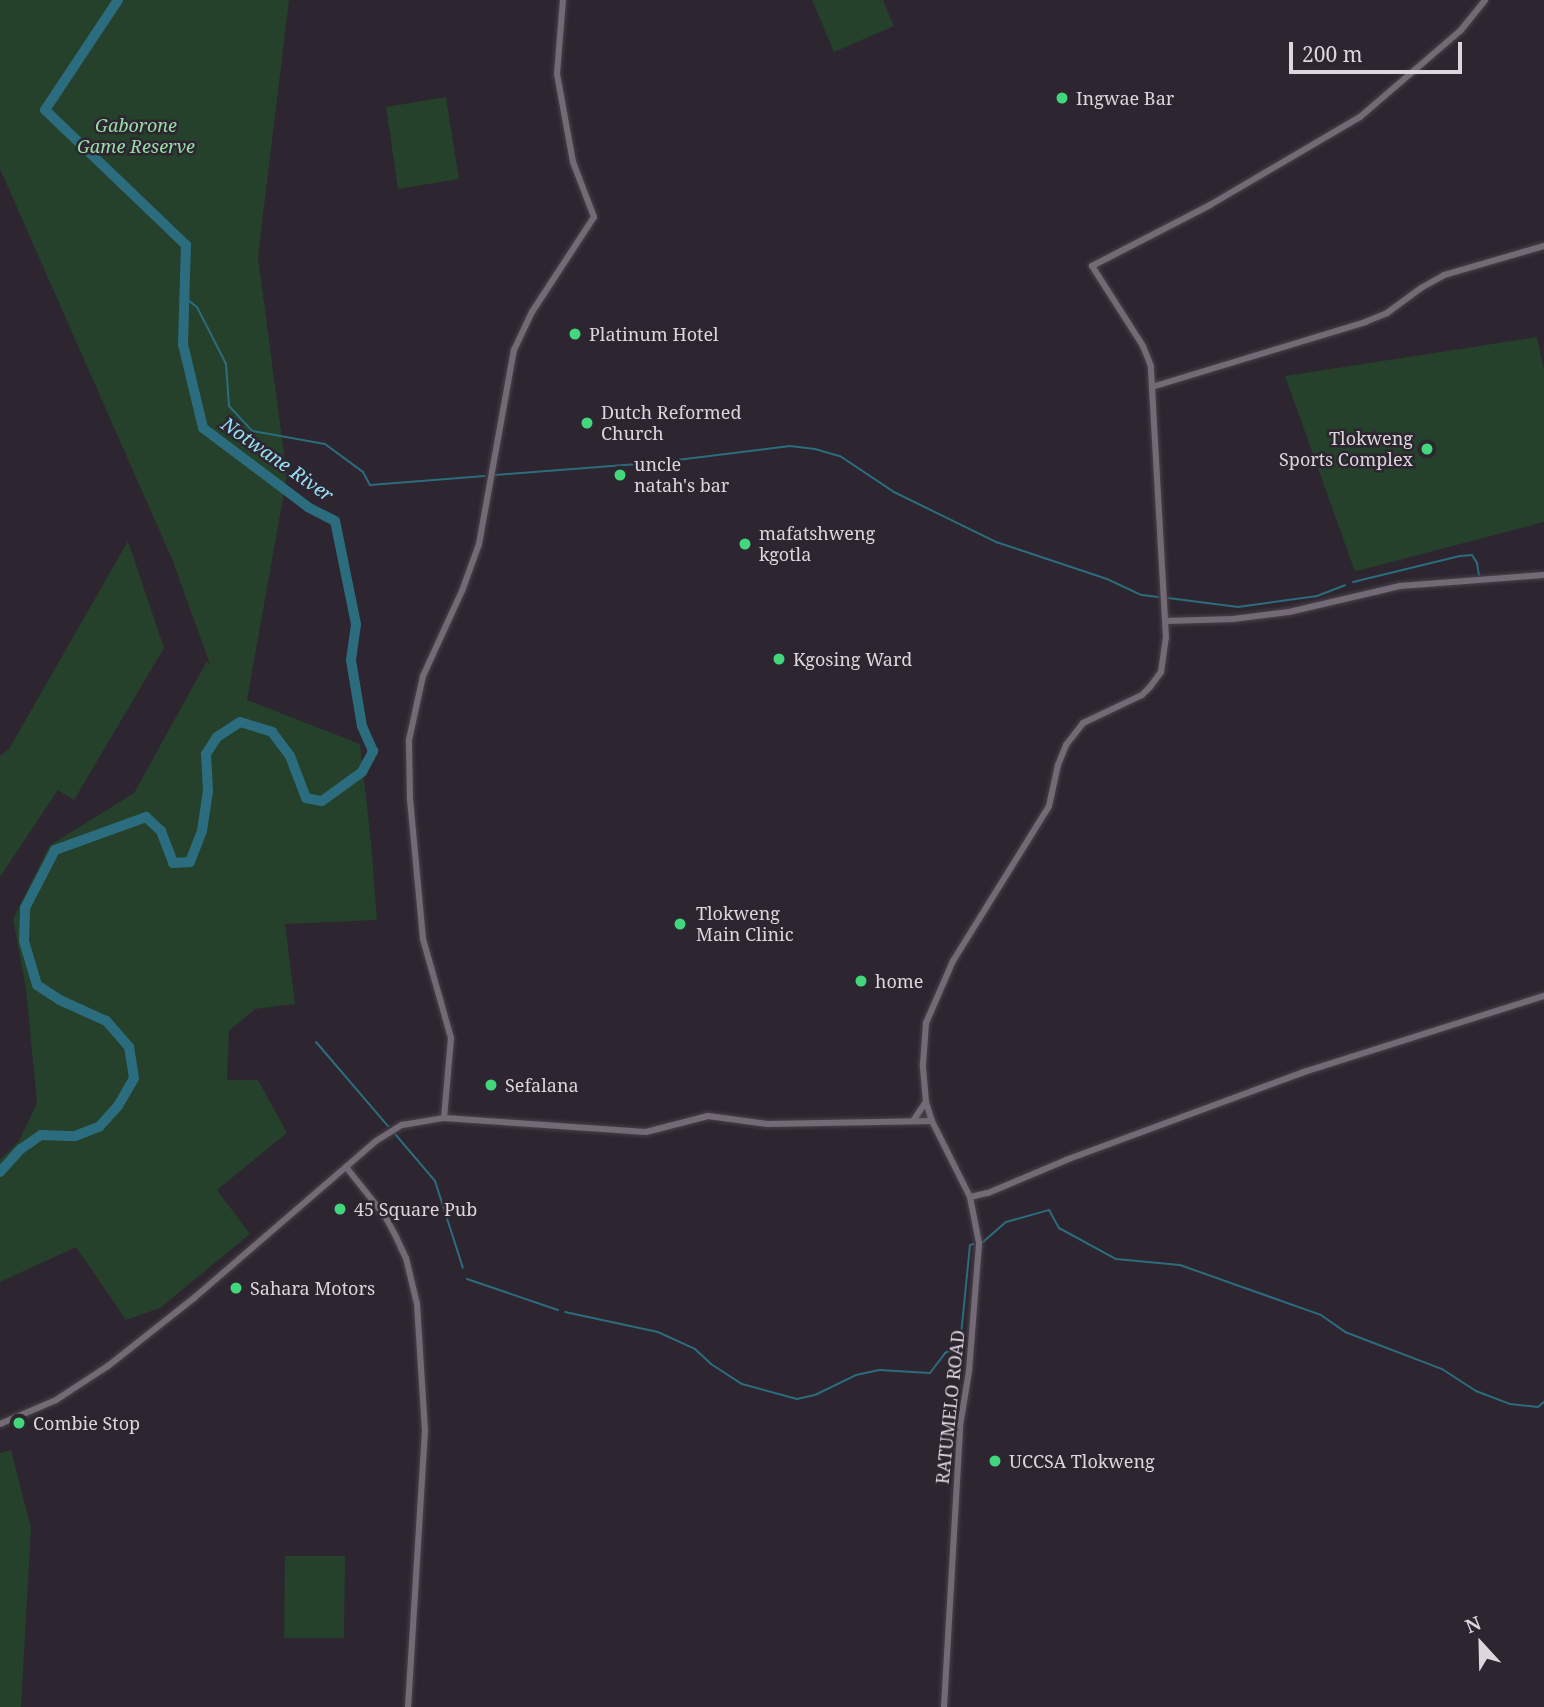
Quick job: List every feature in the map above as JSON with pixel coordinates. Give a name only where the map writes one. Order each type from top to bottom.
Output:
[{"type":"street","points":[[444,1118],[451,1038],[423,939],[410,800],[408,740],[423,676],[462,591],[479,544],[514,350],[532,312],[594,217],[573,162],[558,84],[556,51],[563,0]]},
{"type":"street","name":"RATUMELO ROAD","points":[[944,1707],[960,1426],[968,1378],[979,1243],[970,1197],[932,1121],[926,1101],[923,1064],[926,1023],[941,984],[1049,806],[1058,765],[1072,735],[1093,716],[1142,695],[1157,679],[1163,661],[1167,621],[1152,366],[1143,346],[1092,266],[1221,199],[1360,117],[1461,30],[1485,0]]},
{"type":"street","points":[[1154,386],[1365,322],[1387,313],[1444,275],[1544,246]]},
{"type":"street","points":[[1167,621],[1233,619],[1289,612],[1400,586],[1544,575]]},
{"type":"street","points":[[970,1197],[988,1194],[1066,1160],[1304,1072],[1544,996]]},
{"type":"street","points":[[912,1121],[926,1101]]},
{"type":"street","points":[[0,1424],[56,1400],[108,1366],[184,1306],[346,1167],[395,1128],[412,1122],[444,1118],[646,1132],[708,1116],[767,1124],[932,1121]]},
{"type":"street","points":[[346,1167],[391,1227],[406,1258],[417,1304],[425,1430],[408,1707]]},
{"type":"green space","name":"Gaborone Game Reserve","points":[[0,0],[289,0],[258,257],[287,476],[247,700],[360,744],[371,842],[377,920],[285,924],[295,1004],[255,1009],[229,1031],[227,1080],[258,1080],[287,1133],[217,1190],[250,1234],[160,1308],[126,1320],[76,1247],[0,1282],[0,1160],[19,1141],[37,1103],[26,989],[13,919],[49,846],[134,793],[207,661],[211,667],[172,559],[0,169]]},
{"type":"green space","points":[[812,0],[883,0],[894,26],[834,52]]},
{"type":"green space","points":[[446,97],[459,179],[398,189],[386,107]]},
{"type":"green space","name":"Tlokweng Sports Complex","points":[[1537,337],[1544,370],[1544,522],[1357,571],[1354,569],[1285,376]]},
{"type":"green space","points":[[128,541],[164,648],[74,800],[58,790],[0,877],[0,756],[9,749]]},
{"type":"green space","points":[[11,1450],[31,1528],[21,1707],[0,1707],[0,1453]]},
{"type":"green space","points":[[285,1556],[345,1556],[344,1638],[284,1638]]},
{"type":"waterway","name":"Notwane River","points":[[0,1172],[21,1149],[41,1135],[75,1136],[99,1127],[118,1106],[134,1078],[129,1047],[106,1021],[60,1000],[37,985],[24,941],[25,908],[55,850],[146,817],[161,831],[173,863],[190,862],[202,831],[208,791],[206,754],[217,737],[240,722],[272,732],[290,756],[306,798],[322,801],[362,772],[373,751],[362,726],[351,660],[356,624],[335,521],[308,507],[203,428],[183,344],[186,245],[45,110],[118,0]]},
{"type":"waterway","points":[[184,297],[197,307],[226,364],[229,406],[252,431],[325,444],[363,472],[370,485],[485,476]]},
{"type":"waterway","points":[[661,462],[790,446],[815,449],[840,456],[894,492],[996,542],[1107,579],[1142,595],[1158,597]]},
{"type":"waterway","points":[[495,475],[651,463]]},
{"type":"waterway","points":[[1353,582],[1472,555],[1479,575]]},
{"type":"waterway","points":[[1168,598],[1238,607],[1317,596],[1345,585]]},
{"type":"waterway","points":[[316,1042],[388,1126]]},
{"type":"waterway","points":[[395,1134],[435,1181],[463,1268]]},
{"type":"waterway","points":[[983,1242],[1006,1222],[1049,1210],[1059,1228],[1116,1259],[1180,1265],[1321,1315],[1345,1332],[1442,1369],[1476,1391],[1510,1404],[1538,1407],[1544,1402]]},
{"type":"waterway","points":[[565,1312],[658,1332],[695,1349],[711,1364],[742,1384],[797,1399],[815,1395],[856,1375],[880,1370],[930,1373],[945,1353],[960,1345],[970,1245],[974,1244]]},
{"type":"waterway","points":[[467,1279],[558,1310]]},
{"type":"place","name":"Ingwae Bar","points":[[1062,98]]},
{"type":"place","name":"Platinum Hotel","points":[[575,334]]},
{"type":"place","name":"Dutch Reformed Church","points":[[587,423]]},
{"type":"place","name":"Tlokweng Sports Complex","points":[[1427,449]]},
{"type":"place","name":"uncle natah's bar","points":[[620,475]]},
{"type":"place","name":"mafatshweng kgotla","points":[[745,544]]},
{"type":"place","name":"Kgosing Ward","points":[[779,659]]},
{"type":"place","name":"Tlokweng Main Clinic","points":[[680,924]]},
{"type":"place","name":"home","points":[[861,981]]},
{"type":"place","name":"Sefalana","points":[[491,1085]]},
{"type":"place","name":"45 Square Pub","points":[[340,1209]]},
{"type":"place","name":"Sahara Motors","points":[[236,1288]]},
{"type":"place","name":"Combie Stop","points":[[19,1423]]},
{"type":"place","name":"UCCSA Tlokweng","points":[[995,1461]]}]
